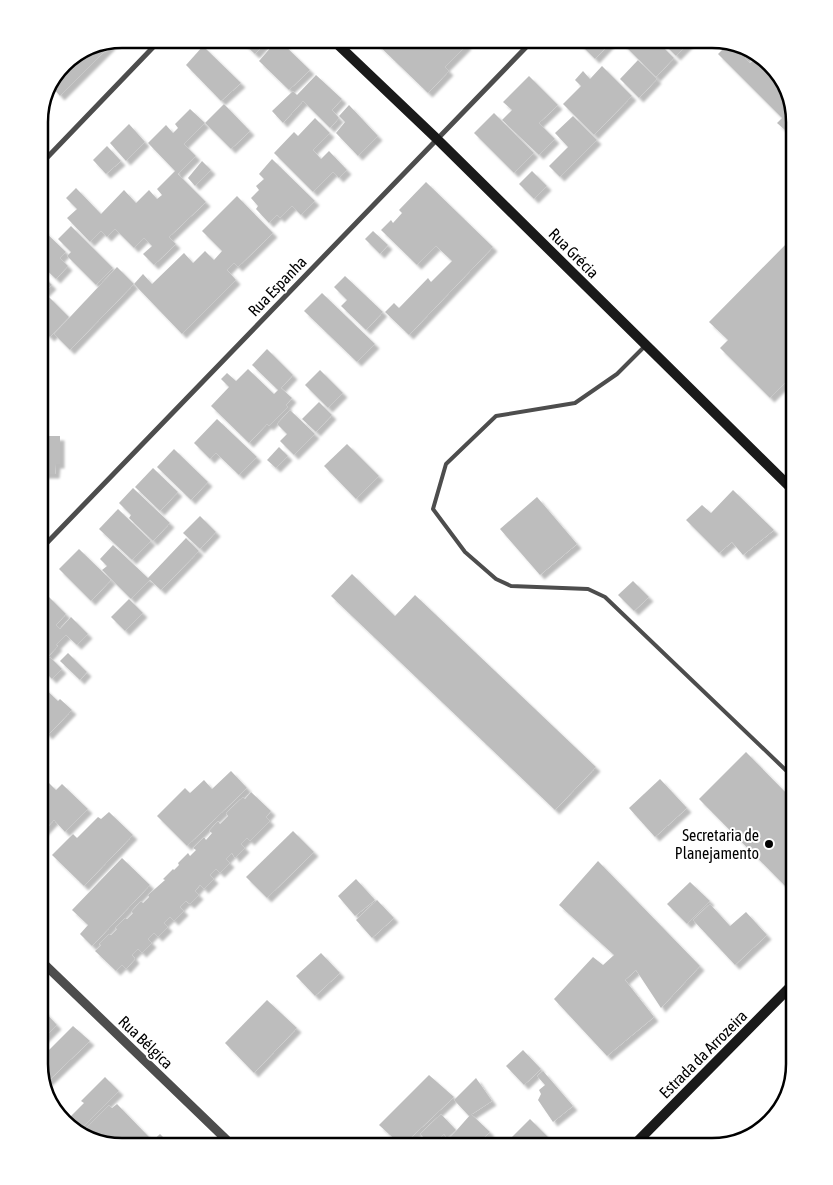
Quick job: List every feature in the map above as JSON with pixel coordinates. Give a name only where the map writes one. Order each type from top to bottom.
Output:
[{"type":"main road","name":"Rua Grécia","points":[[341,47],[437,139],[786,483]]},
{"type":"main road","name":"Estrada da Arrozeira","points":[[641,1138],[786,991]]},
{"type":"street","points":[[48,157],[153,47]]},
{"type":"street","name":"Rua Espanha","points":[[48,542],[526,48]]},
{"type":"street","name":"Rua Bélgica","points":[[47,967],[224,1137]]},
{"type":"lane","points":[[646,345],[617,374],[575,403],[496,416],[446,464],[433,509],[464,552],[496,579],[511,586],[588,589],[605,597],[786,770]]},
{"type":"building","points":[[202,47],[204,47],[241,83],[221,101],[186,65]]},
{"type":"building","points":[[248,47],[261,47],[255,54]]},
{"type":"building","points":[[271,47],[287,47],[310,70],[289,90],[259,61]]},
{"type":"building","points":[[381,47],[464,48],[445,67],[449,71],[428,93]]},
{"type":"building","points":[[584,48],[606,48],[595,59]]},
{"type":"building","points":[[627,48],[664,48],[674,58],[656,77]]},
{"type":"building","points":[[668,48],[684,48],[676,56]]},
{"type":"building","points":[[107,49],[60,96],[55,89],[63,76],[73,66],[84,57]]},
{"type":"building","points":[[723,49],[735,51],[747,56],[745,58],[750,63],[753,60],[767,73],[776,84],[783,102],[786,121],[785,130],[777,123],[782,118],[718,54]]},
{"type":"building","points":[[638,60],[657,79],[639,98],[620,79]]},
{"type":"building","points":[[602,66],[632,96],[594,135],[563,104],[581,86],[575,80],[583,71],[590,79]]},
{"type":"building","points":[[316,75],[342,99],[332,110],[339,118],[330,128],[303,101],[283,123],[272,111],[293,91],[297,95]]},
{"type":"building","points":[[529,76],[558,105],[539,123],[555,139],[539,155],[502,120],[512,110],[503,102]]},
{"type":"building","points":[[224,104],[250,131],[231,149],[205,123]]},
{"type":"building","points":[[349,105],[378,136],[358,156],[336,133],[345,122],[339,116]]},
{"type":"building","points":[[190,109],[205,123],[184,144],[196,156],[178,174],[206,202],[169,237],[176,244],[154,265],[143,254],[152,246],[144,238],[134,248],[115,229],[107,237],[101,231],[90,242],[67,218],[77,209],[66,198],[76,188],[101,214],[124,190],[136,203],[149,190],[157,199],[162,195],[157,189],[175,171],[148,143],[166,125],[173,133],[178,128],[175,124]]},
{"type":"building","points":[[494,113],[534,153],[514,173],[474,133]]},
{"type":"building","points":[[573,116],[597,140],[560,177],[549,166],[568,147],[555,133]]},
{"type":"building","points":[[315,118],[330,133],[313,150],[321,159],[329,151],[347,170],[339,178],[333,172],[313,192],[274,153],[294,132],[298,136]]},
{"type":"building","points":[[129,124],[145,142],[126,161],[110,143]]},
{"type":"building","points":[[107,146],[121,161],[106,174],[93,160]]},
{"type":"building","points":[[272,159],[315,201],[301,215],[292,206],[280,218],[277,215],[269,223],[256,209],[258,206],[251,198],[259,190],[256,186],[264,179],[259,174]]},
{"type":"building","points":[[202,161],[211,170],[195,186],[188,178]]},
{"type":"building","points":[[532,171],[547,186],[534,199],[519,184]]},
{"type":"building","points":[[426,182],[493,247],[409,335],[385,312],[394,303],[399,308],[428,278],[431,282],[452,261],[436,246],[417,265],[381,230],[391,220],[393,223],[402,213],[399,210]]},
{"type":"building","points":[[237,196],[273,233],[238,267],[234,263],[227,270],[236,280],[182,334],[134,284],[143,274],[152,284],[184,253],[193,263],[205,251],[214,260],[222,251],[202,231]]},
{"type":"building","points":[[71,226],[113,268],[96,285],[67,256],[71,252],[58,239]]},
{"type":"building","points":[[373,231],[388,245],[380,254],[365,239]]},
{"type":"building","points":[[48,235],[66,252],[60,258],[68,266],[56,279],[48,271]]},
{"type":"building","points":[[786,244],[786,382],[770,398],[720,348],[728,340],[709,322]]},
{"type":"building","points":[[117,267],[134,284],[70,350],[54,334]]},
{"type":"building","points":[[345,276],[383,312],[366,330],[341,306],[347,300],[334,287]]},
{"type":"building","points":[[48,281],[52,285],[48,289]]},
{"type":"building","points":[[322,293],[375,344],[357,362],[304,311]]},
{"type":"building","points":[[48,296],[69,317],[50,337],[48,335]]},
{"type":"building","points":[[267,349],[293,375],[281,388],[292,398],[286,405],[288,407],[269,426],[267,424],[249,443],[211,406],[229,387],[221,379],[227,373],[236,381],[248,369],[274,394],[278,390],[252,365]]},
{"type":"building","points":[[320,370],[343,393],[328,408],[305,385]]},
{"type":"building","points":[[319,402],[332,415],[316,432],[302,419]]},
{"type":"building","points":[[290,410],[315,434],[294,455],[280,441],[287,434],[277,424]]},
{"type":"building","points":[[217,419],[257,457],[239,475],[216,453],[210,459],[194,443]]},
{"type":"building","points":[[48,436],[60,436],[60,464],[56,464],[55,474],[48,474]]},
{"type":"building","points":[[347,444],[379,476],[356,499],[324,466]]},
{"type":"building","points":[[279,447],[288,456],[276,468],[267,460]]},
{"type":"building","points":[[174,449],[208,482],[191,500],[157,467]]},
{"type":"building","points":[[153,468],[178,492],[160,511],[135,487]]},
{"type":"building","points":[[133,488],[170,523],[153,541],[129,518],[131,515],[119,503]]},
{"type":"building","points":[[733,490],[774,530],[743,555],[732,542],[719,553],[686,520],[702,505],[711,513]]},
{"type":"building","points":[[537,497],[577,544],[540,575],[500,529]]},
{"type":"building","points":[[118,509],[151,541],[132,560],[99,529]]},
{"type":"building","points":[[200,516],[216,532],[200,549],[183,533]]},
{"type":"building","points":[[186,538],[199,551],[161,590],[150,580],[131,599],[102,570],[107,566],[100,559],[113,545],[148,578]]},
{"type":"building","points":[[79,549],[111,580],[91,601],[59,569]]},
{"type":"building","points":[[352,574],[395,616],[415,595],[596,767],[555,810],[331,596]]},
{"type":"building","points":[[633,581],[649,597],[634,611],[618,595]]},
{"type":"building","points":[[47,597],[66,614],[56,625],[60,629],[71,617],[88,634],[77,645],[66,635],[47,657],[48,623]]},
{"type":"building","points":[[129,599],[143,613],[125,631],[111,617]]},
{"type":"building","points":[[68,653],[87,672],[80,680],[60,661]]},
{"type":"building","points":[[50,657],[62,669],[52,679],[47,674],[47,660]]},
{"type":"building","points":[[47,691],[72,710],[47,734]]},
{"type":"building","name":"Secretaria de Planejamento","points":[[746,752],[786,793],[786,887],[699,799]]},
{"type":"building","points":[[231,771],[247,788],[187,846],[157,816],[185,788],[190,793],[204,780],[212,789]]},
{"type":"building","points":[[660,779],[687,808],[655,837],[629,808]]},
{"type":"building","points":[[49,783],[56,790],[62,784],[88,809],[65,832],[54,820],[47,827],[47,785]]},
{"type":"building","points":[[251,792],[271,811],[266,817],[270,821],[250,841],[247,838],[241,844],[245,848],[235,858],[232,853],[226,859],[230,863],[220,873],[216,869],[210,875],[214,879],[204,889],[200,885],[195,891],[199,895],[190,904],[186,901],[180,907],[184,911],[174,921],[170,917],[164,923],[168,927],[158,937],[154,933],[148,939],[152,943],[142,953],[138,949],[132,955],[135,959],[126,969],[122,965],[116,971],[95,951],[101,945],[99,944],[117,929],[115,928],[125,918],[127,919],[133,913],[131,912],[141,901],[143,903],[149,897],[148,895],[165,880],[163,879],[179,865],[178,863],[188,853],[190,856],[196,850],[193,848],[204,837],[206,840],[212,833],[209,831],[218,821],[220,824],[228,816],[226,813],[243,797],[245,799]]},
{"type":"building","points":[[109,812],[133,835],[84,886],[52,855],[73,834],[77,838],[98,817],[101,819]]},
{"type":"building","points":[[293,831],[314,852],[267,898],[246,877]]},
{"type":"building","points":[[122,858],[150,885],[92,946],[80,934],[88,925],[72,910]]},
{"type":"building","points":[[598,861],[700,966],[661,1008],[636,970],[625,980],[654,1017],[607,1056],[554,999],[593,957],[603,965],[614,955],[559,905]]},
{"type":"building","points":[[356,879],[375,900],[355,916],[338,896]]},
{"type":"building","points":[[690,882],[710,901],[687,924],[667,904]]},
{"type":"building","points":[[377,900],[394,918],[372,938],[356,920]]},
{"type":"building","points":[[710,904],[730,926],[746,912],[767,935],[735,965],[693,920]]},
{"type":"building","points":[[321,953],[340,973],[315,996],[296,976]]},
{"type":"building","points":[[267,1000],[297,1028],[254,1073],[225,1043]]},
{"type":"building","points":[[47,1014],[57,1025],[47,1035]]},
{"type":"building","points":[[73,1026],[90,1041],[49,1080],[47,1052]]},
{"type":"building","points":[[523,1050],[541,1069],[524,1085],[506,1066]]},
{"type":"building","points":[[543,1071],[573,1106],[553,1122],[538,1100],[541,1094],[539,1090],[545,1085],[537,1076]]},
{"type":"building","points":[[429,1075],[454,1097],[411,1137],[393,1137],[379,1125]]},
{"type":"building","points":[[105,1077],[119,1091],[83,1127],[70,1117],[84,1103],[81,1101]]},
{"type":"building","points":[[476,1078],[492,1101],[469,1116],[454,1100]]},
{"type":"building","points":[[117,1104],[149,1137],[116,1137],[102,1135],[85,1129],[109,1105],[112,1108]]},
{"type":"building","points":[[441,1114],[456,1130],[447,1138],[444,1134],[440,1138],[424,1138],[420,1134]]},
{"type":"building","points":[[471,1114],[490,1132],[484,1138],[450,1138]]},
{"type":"building","points":[[530,1119],[549,1138],[511,1138]]},
{"type":"place","name":"Secretaria de Planejamento","points":[[769,844]]}]
